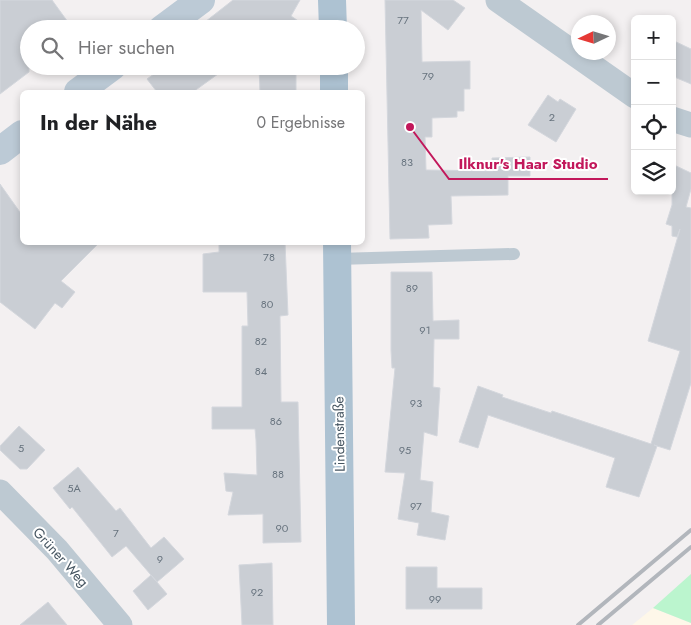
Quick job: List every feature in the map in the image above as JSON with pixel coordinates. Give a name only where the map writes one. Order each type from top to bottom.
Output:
[{"type":"main road","points":[[332,0],[333,20]]},
{"type":"main road","points":[[334,75],[334,90]]},
{"type":"main road","name":"Lindenstraße","points":[[337,251],[341,625]]},
{"type":"street","points":[[174,20],[201,0]]},
{"type":"street","points":[[498,0],[631,93]]},
{"type":"street","points":[[81,90],[100,75]]},
{"type":"street","points":[[676,120],[691,125]]},
{"type":"street","points":[[0,151],[20,136]]},
{"type":"street","name":"Grüner Weg","points":[[0,492],[57,550],[120,625]]},
{"type":"lane","points":[[337,251],[514,254]]},
{"type":"shaded area","points":[[653,608],[691,623],[691,625],[632,625]]},
{"type":"green space","points":[[691,574],[691,623],[653,608]]},
{"type":"building","points":[[0,0],[52,0],[66,20],[20,20],[20,75],[25,75],[0,94]]},
{"type":"building","points":[[233,0],[300,0],[291,16],[297,20],[207,20]]},
{"type":"building","points":[[385,0],[453,0],[465,8],[448,30],[421,10],[422,62],[470,61],[470,89],[464,89],[464,111],[457,111],[457,117],[432,118],[432,137],[425,137],[426,170],[493,171],[492,158],[530,157],[530,176],[508,176],[508,195],[451,196],[452,224],[428,225],[429,238],[390,239]]},
{"type":"building","points":[[676,42],[691,49],[691,84],[676,78]]},
{"type":"building","points":[[153,75],[217,75],[196,90],[155,90],[147,79]]},
{"type":"building","points":[[259,75],[296,75],[296,90],[260,90]]},
{"type":"building","points":[[548,95],[558,102],[560,99],[576,109],[556,142],[528,125]]},
{"type":"building","points":[[676,166],[691,173],[691,189],[686,207],[691,208],[691,383],[670,450],[654,445],[657,446],[639,497],[606,487],[615,458],[488,415],[478,448],[459,442],[478,386],[503,395],[502,397],[551,413],[552,411],[651,444],[680,351],[648,341],[680,229],[677,237],[672,236],[672,226],[666,224],[672,205],[672,195],[676,195]]},
{"type":"building","points":[[0,184],[20,212],[20,245],[97,245],[61,281],[75,292],[62,308],[55,303],[35,329],[0,302]]},
{"type":"building","points":[[219,245],[285,245],[288,315],[280,316],[281,402],[298,402],[301,542],[263,543],[263,514],[228,515],[233,492],[226,491],[224,473],[257,475],[256,440],[255,429],[212,429],[212,407],[242,407],[242,326],[248,326],[247,292],[203,292],[203,254],[219,252]]},
{"type":"building","points":[[391,272],[432,272],[433,321],[459,320],[459,339],[434,339],[433,387],[440,388],[437,436],[424,432],[420,480],[433,482],[431,512],[449,516],[445,540],[417,535],[419,523],[398,519],[405,473],[385,472],[395,368],[392,368],[391,350]]},
{"type":"building","points":[[19,426],[45,450],[27,469],[20,469],[0,450],[0,446]]},
{"type":"building","points":[[78,467],[116,511],[120,508],[151,548],[164,537],[184,559],[157,582],[126,546],[112,557],[72,507],[70,509],[53,488]]},
{"type":"building","points":[[272,563],[273,625],[242,625],[239,565]]},
{"type":"building","points":[[406,567],[437,567],[437,588],[482,588],[482,609],[406,609]]},
{"type":"building","points":[[151,575],[167,594],[148,610],[133,591]]},
{"type":"building","points":[[48,602],[67,625],[20,625]]},
{"type":"railway","points":[[578,625],[691,530]]},
{"type":"railway","points":[[598,625],[691,547]]},
{"type":"place","name":"Ilknur's Haar Studio","points":[[410,127]]}]
